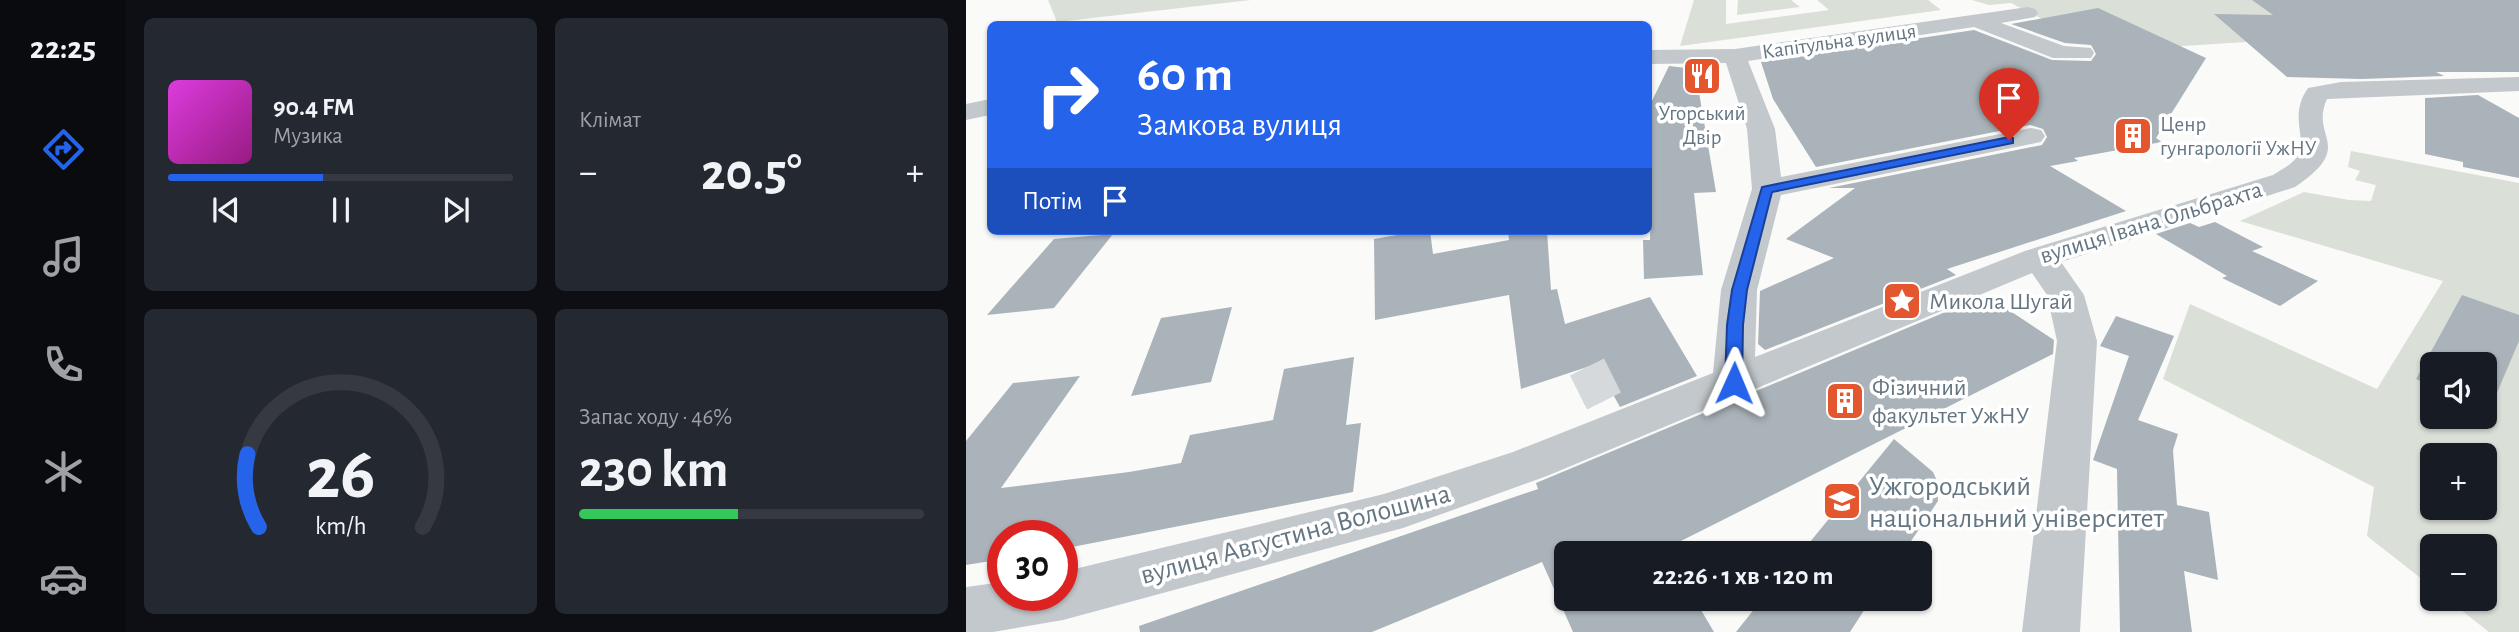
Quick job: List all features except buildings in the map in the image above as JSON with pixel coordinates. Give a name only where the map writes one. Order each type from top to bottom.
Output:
[{"type":"street","name":"Капітульна вулиця","points":[[1652,57],[1735,56],[2028,13]]},
{"type":"street","points":[[1979,20],[2061,53],[2083,53]]},
{"type":"street","points":[[1734,383],[1735,325],[1739,290],[1767,189],[1761,129],[1735,56]]},
{"type":"street","name":"вулиця Івана Ольбрахта","points":[[1734,383],[2036,258],[2284,181],[2306,169],[2314,157],[2310,103],[2317,93],[2341,89],[2519,84]]},
{"type":"street","points":[[966,112],[987,108]]},
{"type":"street","points":[[1767,189],[2031,136]]},
{"type":"street","points":[[2036,258],[2051,270],[2068,296],[2077,341],[2051,632]]},
{"type":"street","name":"вулиця Августина Волошина","points":[[966,612],[1063,596],[1385,514],[1530,464],[1612,416],[1734,383]]},
{"type":"shaded area","points":[[1048,0],[1251,0],[1066,21],[1057,21]]},
{"type":"shaded area","points":[[1694,0],[1726,0],[1726,24],[1829,10],[1817,0],[1928,0],[1941,10],[1680,46]]},
{"type":"shaded area","points":[[1738,0],[1791,0],[1800,7],[1737,15]]},
{"type":"shaded area","points":[[1972,0],[2519,0],[2454,44],[2246,42],[2104,51],[2011,3],[1989,5]]},
{"type":"shaded area","points":[[2351,151],[2519,183],[2519,632],[2489,632],[2462,611],[2497,611],[2497,534],[2420,534],[2420,578],[2367,536],[2374,487],[2163,379],[2190,304],[2377,389],[2443,281],[2240,221],[2304,192],[2371,201],[2376,185],[2355,180],[2360,171],[2348,167]]},
{"type":"tunnel","points":[[1587,367],[1605,403]]},
{"type":"place","name":"Угорський Двір","points":[[1702,76]]},
{"type":"place","name":"Ценр гунгарології УжНУ","points":[[2133,136]]},
{"type":"place","name":"Микола Шугай","points":[[1902,301]]},
{"type":"place","name":"Фізичний факультет УжНУ","points":[[1845,401]]},
{"type":"place","name":"Ужгородський національний університет","points":[[1842,501]]},
{"type":"route","points":[[1734,383],[1735,325],[1739,290],[1767,189],[2009,140]]}]
